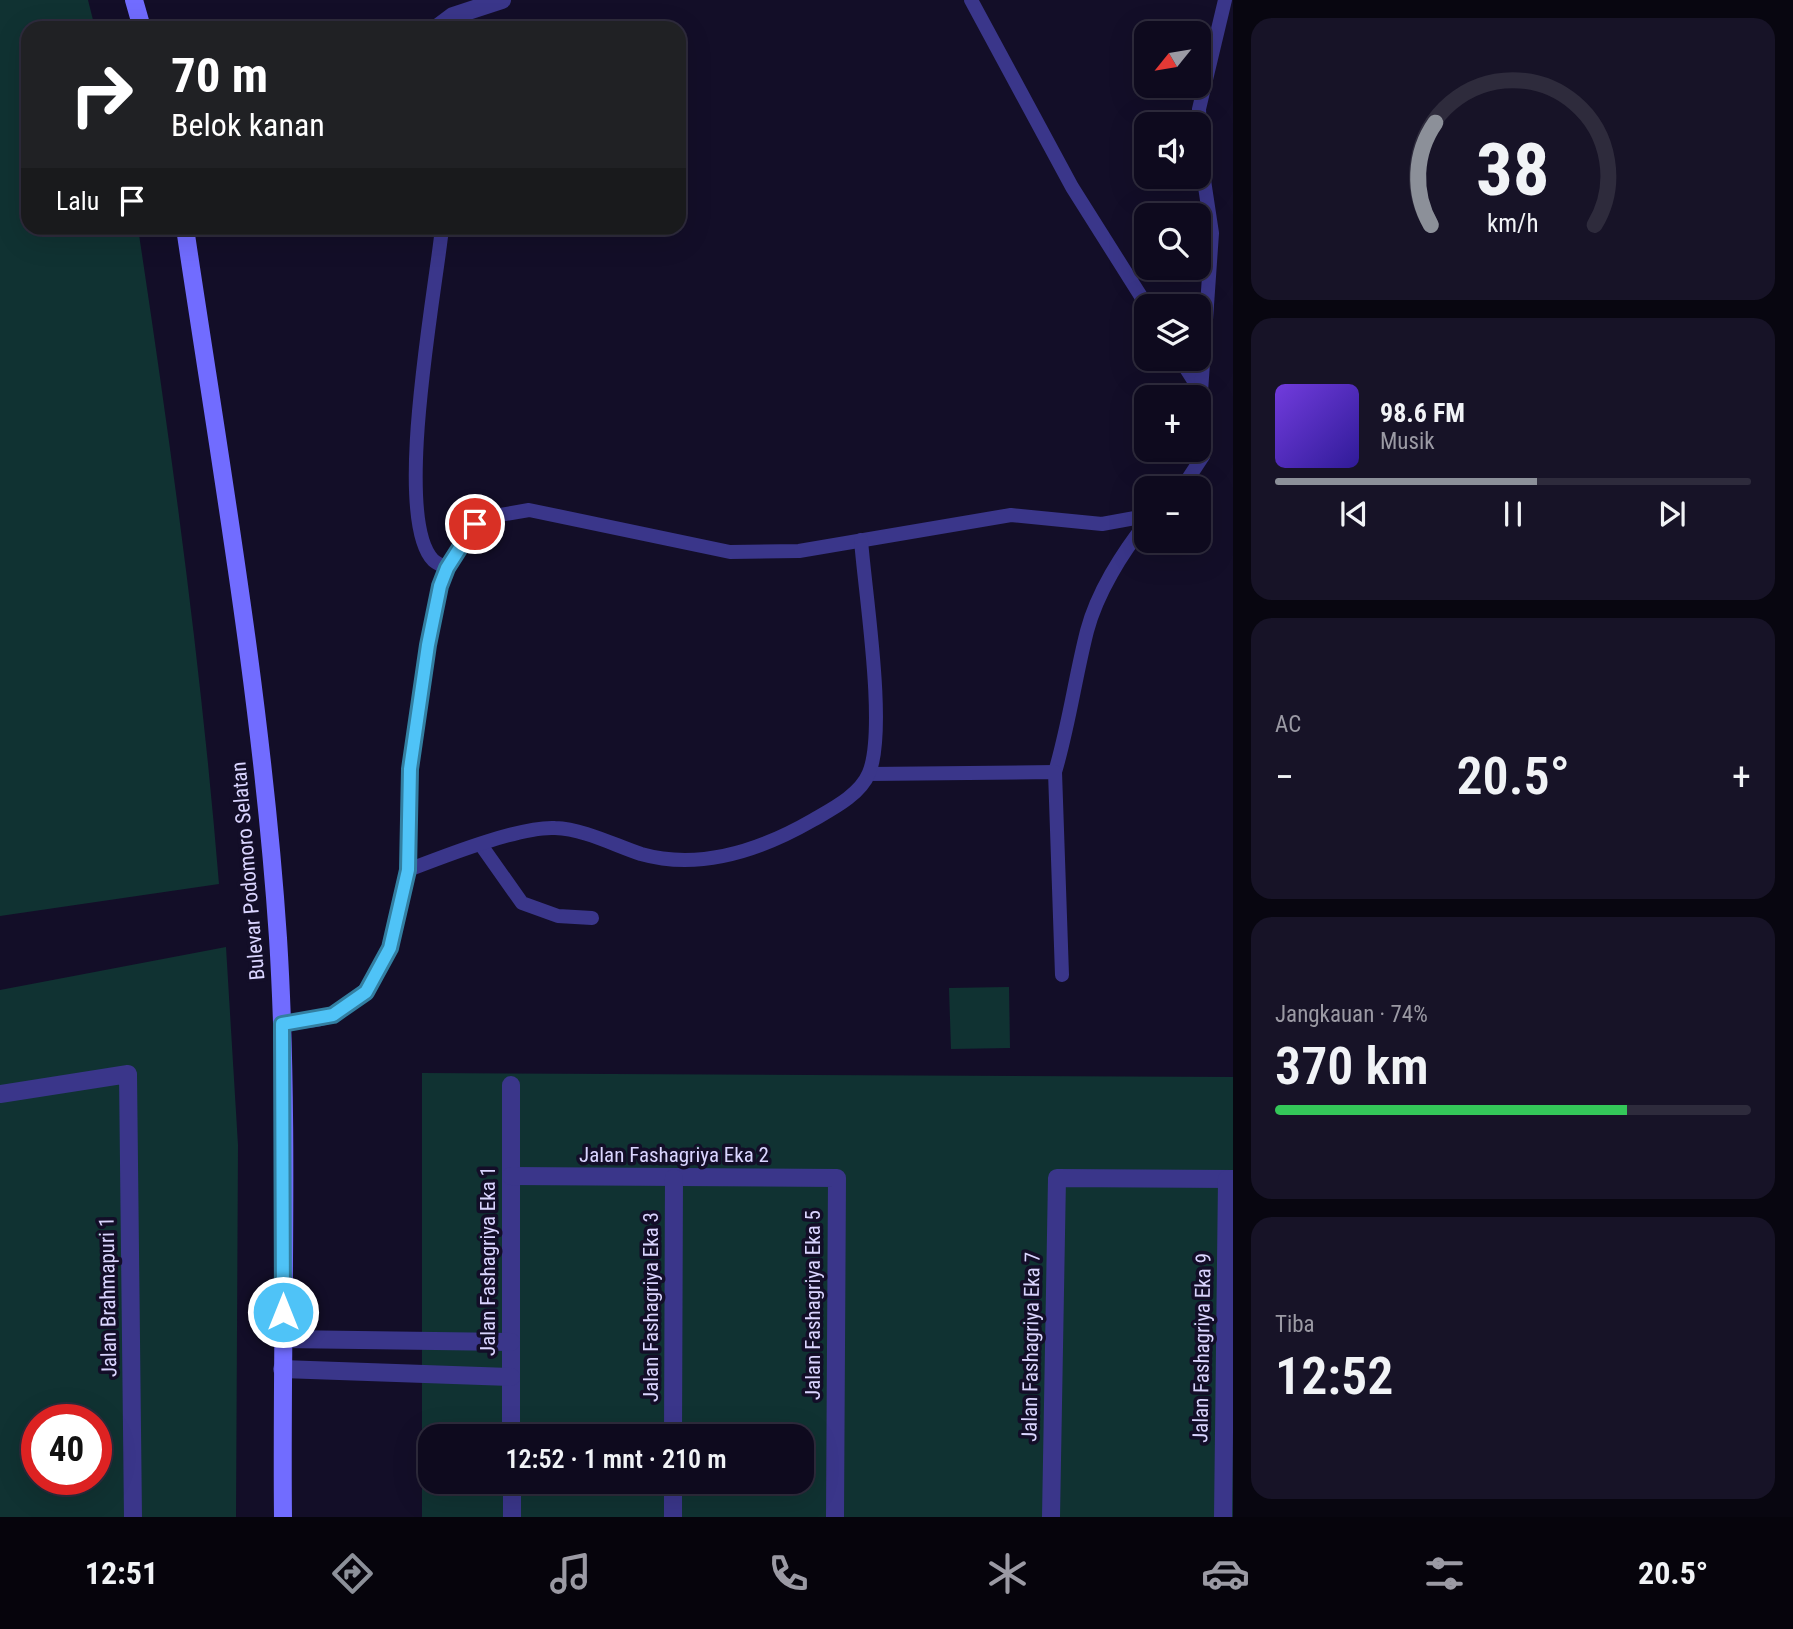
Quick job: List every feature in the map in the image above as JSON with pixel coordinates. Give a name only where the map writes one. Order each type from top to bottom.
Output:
[{"type":"street","points":[[134,0],[140,21]]},
{"type":"street","points":[[446,21],[453,16],[502,0]]},
{"type":"street","name":"Bulevar Podomoro Selatan","points":[[186,235],[262,759],[282,1024],[283,1517]]},
{"type":"street","name":"Jalan Brahmapuri 1","points":[[0,1094],[126,1072],[129,1076],[133,1517]]},
{"type":"street","name":"Jalan Fashagriya Eka 1","points":[[511,1084],[511,1424]]},
{"type":"street","name":"Jalan Fashagriya Eka 2","points":[[511,1177],[837,1178]]},
{"type":"street","name":"Jalan Fashagriya Eka 3","points":[[673,1424],[674,1178]]},
{"type":"street","name":"Jalan Fashagriya Eka 5","points":[[835,1517],[837,1178]]},
{"type":"street","name":"Jalan Fashagriya Eka 7","points":[[1051,1517],[1057,1178],[1230,1179]]},
{"type":"street","name":"Jalan Fashagriya Eka 9","points":[[1223,1517],[1229,1340],[1230,1179]]},
{"type":"street","points":[[283,1339],[511,1342]]},
{"type":"street","points":[[282,1369],[511,1377]]},
{"type":"street","points":[[512,1494],[512,1517]]},
{"type":"street","points":[[673,1494],[673,1517]]},
{"type":"lane","points":[[971,0],[1072,187],[1139,294]]},
{"type":"lane","points":[[1201,385],[1212,233],[1202,167],[1199,109],[1225,0]]},
{"type":"lane","points":[[441,235],[419,396],[417,506],[426,547],[433,560],[447,568]]},
{"type":"lane","points":[[282,1024],[333,1015],[366,992],[390,948],[408,870],[410,769],[428,645],[440,586],[447,568],[475,524],[488,517],[529,510],[730,552],[799,551],[1011,515],[1102,523],[1134,518]]},
{"type":"lane","points":[[408,870],[528,831],[556,828],[643,854],[698,862],[774,841],[843,803],[869,774],[876,716],[861,540]]},
{"type":"lane","points":[[1062,975],[1055,772],[1069,723],[1087,628],[1116,566],[1134,540]]},
{"type":"lane","points":[[869,774],[1055,772]]},
{"type":"lane","points":[[481,845],[522,903],[558,916],[592,918]]},
{"type":"green space","points":[[0,0],[88,0],[93,21],[21,21],[21,235],[139,235],[184,555],[219,884],[0,916]]},
{"type":"green space","points":[[226,947],[238,1145],[236,1517],[0,1517],[0,990]]},
{"type":"green space","points":[[1009,987],[1010,1048],[951,1049],[949,988]]},
{"type":"green space","points":[[422,1073],[1233,1077],[1233,1517],[422,1517],[422,1494],[814,1494],[814,1424],[422,1424]]},
{"type":"route","points":[[283,1312],[282,1024],[333,1015],[366,992],[390,948],[408,870],[410,769],[428,645],[440,586],[447,568],[475,524]]}]
